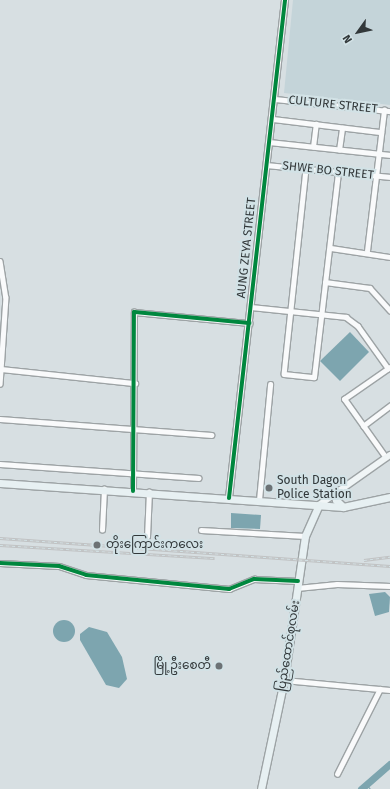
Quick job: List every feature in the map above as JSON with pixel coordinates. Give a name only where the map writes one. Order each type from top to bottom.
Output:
[{"type":"main road","points":[[319,505],[388,456]]},
{"type":"main road","points":[[0,483],[149,492],[343,507],[390,497]]},
{"type":"main road","points":[[337,491],[336,500],[343,507]]},
{"type":"main road","name":"ပြည်ထောင်စုလမ်း","points":[[261,789],[284,680],[305,536],[319,505]]},
{"type":"street","name":"AUNG ZEYA STREET","points":[[229,498],[266,165],[273,119],[285,0]]},
{"type":"street","name":"CULTURE STREET","points":[[275,99],[390,111]]},
{"type":"street","points":[[367,251],[384,110]]},
{"type":"street","points":[[273,119],[381,132]]},
{"type":"street","points":[[313,147],[316,124]]},
{"type":"street","points":[[339,150],[342,128]]},
{"type":"street","points":[[269,142],[390,155]]},
{"type":"street","name":"SHWE BO STREET","points":[[266,165],[390,177]]},
{"type":"street","points":[[306,169],[288,310],[284,374],[314,377],[325,282],[331,248],[338,172]]},
{"type":"street","points":[[331,248],[367,251],[390,257]]},
{"type":"street","points":[[0,261],[6,297],[0,384]]},
{"type":"street","points":[[325,282],[370,288],[390,310]]},
{"type":"street","points":[[251,307],[322,314],[352,321],[389,367],[344,399],[363,426],[388,456]]},
{"type":"street","points":[[133,491],[135,311],[249,323]]},
{"type":"street","points":[[1,369],[135,383]]},
{"type":"street","points":[[259,500],[270,385]]},
{"type":"street","points":[[363,426],[390,406]]},
{"type":"street","points":[[0,419],[211,435]]},
{"type":"street","points":[[0,464],[133,475],[199,478]]},
{"type":"street","points":[[102,530],[104,489]]},
{"type":"street","points":[[148,538],[149,492]]},
{"type":"street","points":[[201,530],[305,536]]},
{"type":"street","points":[[0,563],[59,566],[86,575],[229,589],[254,579],[298,584],[390,586]]},
{"type":"street","points":[[284,680],[390,690]]},
{"type":"street","points":[[337,774],[380,689]]},
{"type":"shaded area","points":[[293,0],[390,0],[390,105],[284,93]]},
{"type":"water","points":[[350,332],[369,352],[340,381],[320,361]]},
{"type":"water","points":[[231,513],[261,515],[260,529],[231,528]]},
{"type":"water","points":[[385,592],[390,597],[389,612],[375,616],[369,594]]},
{"type":"water","points":[[64,620],[68,621],[74,627],[74,635],[68,641],[64,642],[60,641],[54,635],[53,631],[54,627],[60,621]]},
{"type":"water","points":[[89,627],[107,632],[122,657],[127,679],[119,688],[106,685],[80,640],[80,634]]},
{"type":"waterway","points":[[361,789],[390,764]]},
{"type":"waterway","points":[[366,784],[370,789]]},
{"type":"railway","points":[[0,538],[390,566]]},
{"type":"railway","points":[[0,545],[215,558]]},
{"type":"railway","points":[[364,560],[390,557]]},
{"type":"cycle path","points":[[229,498],[285,0]]},
{"type":"cycle path","points":[[133,491],[134,312],[249,323]]},
{"type":"cycle path","points":[[0,563],[59,566],[86,575],[229,589],[254,579],[298,581]]},
{"type":"place","name":"South Dagon Police Station","points":[[269,488]]},
{"type":"place","name":"တိုးကြောင်းကလေး","points":[[97,545]]},
{"type":"place","name":"မြို့ဦးစေတီ","points":[[219,666]]}]
